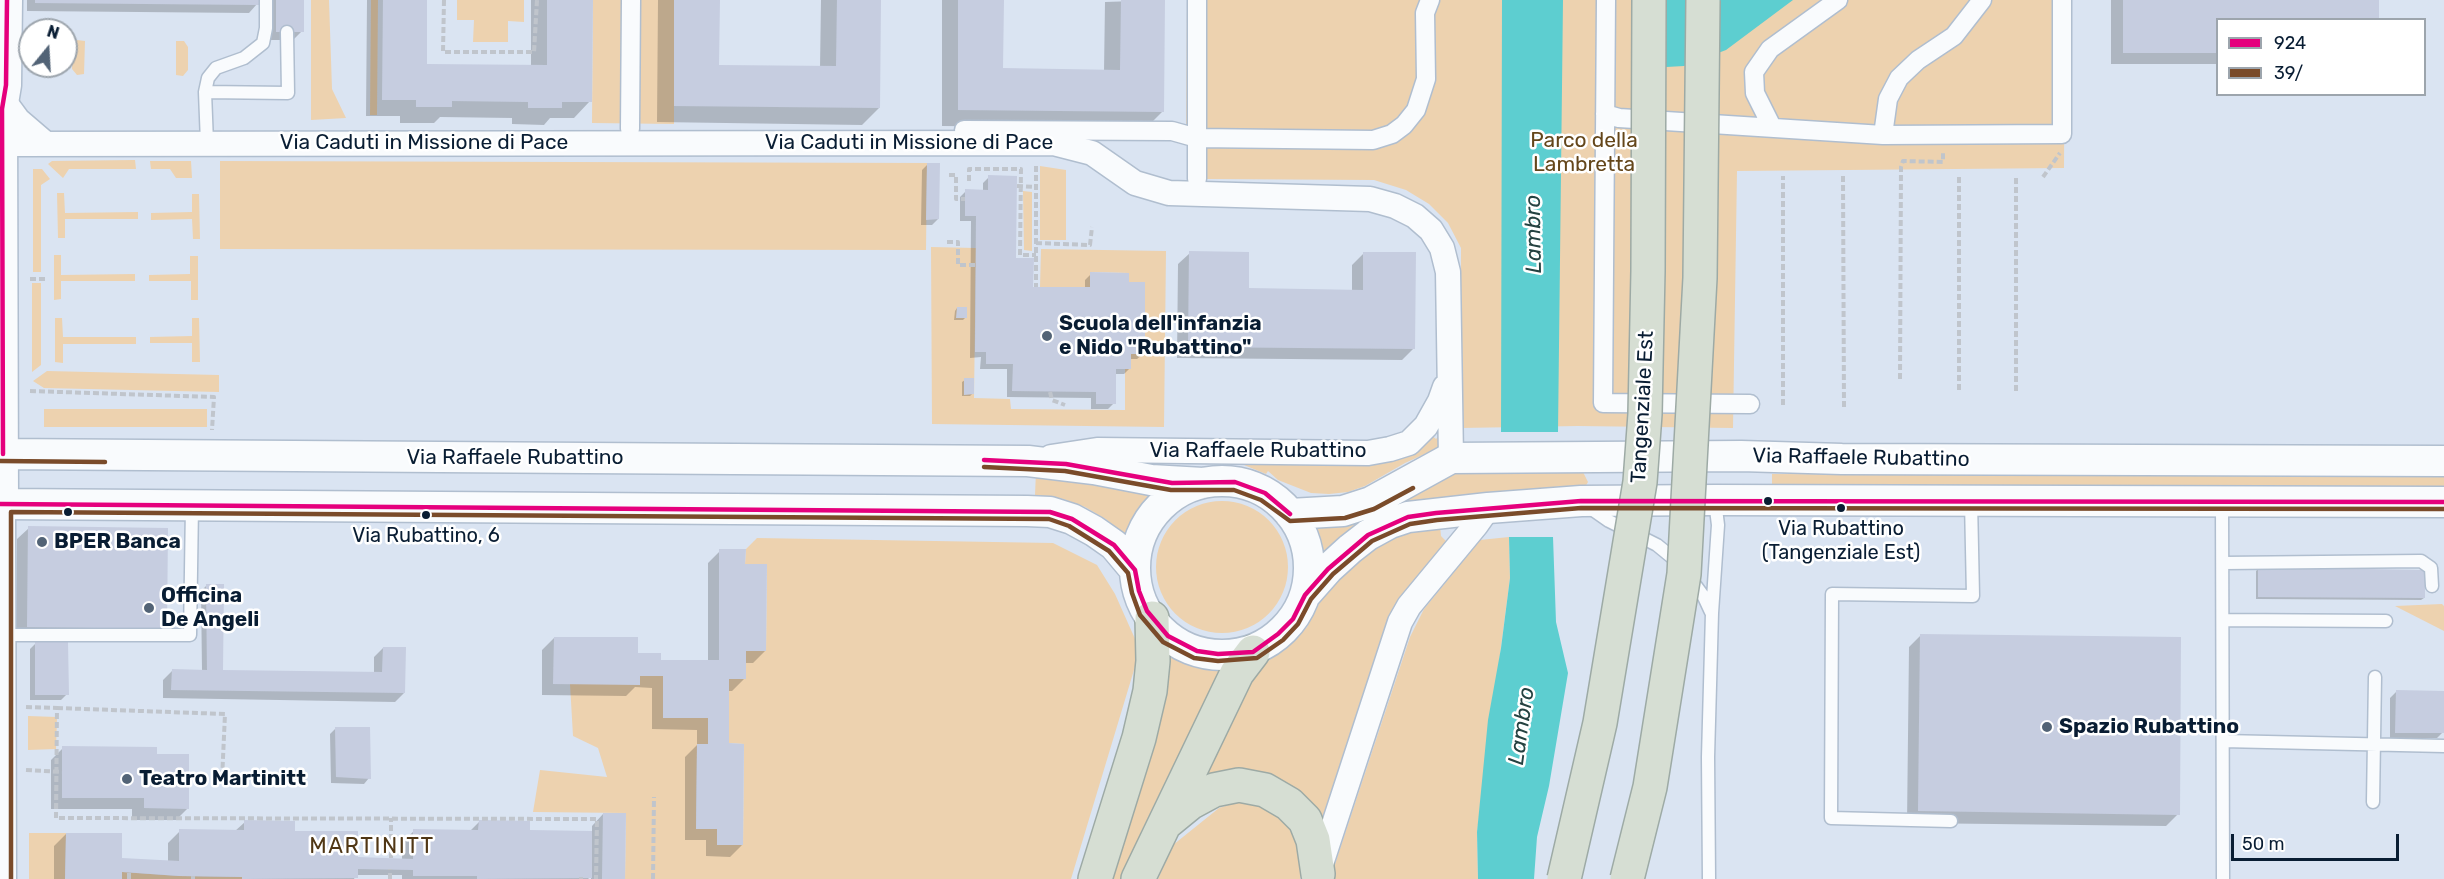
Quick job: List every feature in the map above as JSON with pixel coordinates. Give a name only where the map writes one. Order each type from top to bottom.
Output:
[{"type":"highway","name":"Tangenziale Est","points":[[1564,879],[1600,723],[1640,482],[1645,414],[1648,271],[1649,0]]},
{"type":"highway","points":[[1627,879],[1650,787],[1684,574],[1700,278],[1704,0]]},
{"type":"highway","points":[[1095,879],[1139,738],[1150,691],[1153,661],[1152,618]]},
{"type":"highway","points":[[1138,879],[1237,673],[1253,652]]},
{"type":"highway","points":[[1165,824],[1190,803],[1214,790],[1239,785],[1265,790],[1289,804],[1305,820],[1313,840],[1317,877]]},
{"type":"street","points":[[4,879],[1,144],[3,46],[7,0]]},
{"type":"street","points":[[630,129],[631,0]]},
{"type":"street","points":[[1197,0],[1197,179]]},
{"type":"street","points":[[964,129],[1172,131],[1197,138],[1373,140],[1392,134],[1404,125],[1416,110],[1426,79],[1425,13],[1430,0]]},
{"type":"street","points":[[1606,0],[1603,403],[1750,404]]},
{"type":"street","points":[[1772,127],[1755,93],[1754,72],[1770,49],[1838,0]]},
{"type":"street","points":[[1883,135],[1888,99],[1899,78],[1918,60],[1954,36],[1982,0]]},
{"type":"street","points":[[1605,114],[1618,118],[1883,135],[2062,134],[2062,0]]},
{"type":"street","points":[[2,108],[46,144],[30,151],[16,163],[11,172],[2,204]]},
{"type":"street","name":"Via Caduti in Missione di Pace","points":[[1,144],[1053,143],[1092,153],[1135,183],[1169,193],[1370,199],[1395,206],[1415,216],[1431,230],[1443,248],[1448,273],[1448,376],[1452,458]]},
{"type":"street","name":"Via Raffaele Rubattino","points":[[1028,461],[1097,450],[1368,453],[1390,449],[1409,443],[1426,426],[1440,401],[1448,376]]},
{"type":"street","name":"Via Raffaele Rubattino","points":[[2,454],[1028,461],[1084,467],[1150,480],[1235,482],[1256,488],[1274,499],[1290,514],[1301,532],[1308,552],[1309,574],[1299,610],[1286,627],[1253,652],[1218,654],[1197,651],[1168,636],[1152,618],[1139,591],[1135,570],[1138,549],[1151,519],[1173,496],[1203,483]]},
{"type":"street","name":"Via Raffaele Rubattino","points":[[1290,514],[1343,511],[1371,502],[1452,458],[1741,456],[1842,459],[2444,460]]},
{"type":"street","name":"Via Raffaele Rubattino","points":[[1305,595],[1328,569],[1368,534],[1408,517],[1488,508],[1581,501],[1715,500],[2444,502]]},
{"type":"street","name":"Via Raffaele Rubattino","points":[[1,504],[1027,511],[1050,513],[1072,519],[1094,531],[1114,545],[1135,570]]},
{"type":"street","points":[[1317,877],[1400,622],[1409,606],[1488,508]]},
{"type":"lane","points":[[207,143],[208,78],[216,68],[244,58],[263,43],[267,0]]},
{"type":"lane","points":[[206,92],[288,93],[287,32]]},
{"type":"lane","points":[[1709,879],[1708,758],[1712,613],[1718,525],[1715,500]]},
{"type":"lane","points":[[1581,501],[1609,521],[1657,545],[1679,563],[1704,597],[1712,613]]},
{"type":"lane","points":[[1951,821],[1831,818],[1832,594],[1973,596],[1971,501]]},
{"type":"lane","points":[[2222,501],[2224,562],[2223,879]]},
{"type":"lane","points":[[3,635],[190,636],[192,505]]},
{"type":"lane","points":[[2224,562],[2421,561],[2431,568],[2432,586]]},
{"type":"lane","points":[[2223,620],[2386,621]]},
{"type":"lane","points":[[2373,802],[2375,677]]},
{"type":"lane","points":[[2223,741],[2444,746]]},
{"type":"path","points":[[444,0],[443,52],[534,52],[537,0]]},
{"type":"path","points":[[2043,177],[2061,150],[2062,134]]},
{"type":"path","points":[[1036,159],[1036,287]]},
{"type":"path","points":[[969,181],[969,169],[1021,169],[1019,186],[1020,255],[1036,255]]},
{"type":"path","points":[[949,175],[956,174],[956,199],[965,200]]},
{"type":"path","points":[[1783,405],[1784,176]]},
{"type":"path","points":[[1843,176],[1844,408]]},
{"type":"path","points":[[1900,176],[1900,380]]},
{"type":"path","points":[[1959,177],[1959,392]]},
{"type":"path","points":[[2016,177],[2016,391]]},
{"type":"path","points":[[1019,186],[1036,187]]},
{"type":"path","points":[[1036,243],[1090,245],[1092,227]]},
{"type":"path","points":[[948,242],[958,242],[958,265],[976,265]]},
{"type":"path","points":[[30,279],[48,279]]},
{"type":"path","points":[[30,391],[214,397],[212,430]]},
{"type":"path","points":[[1050,392],[1052,400],[1065,405]]},
{"type":"path","points":[[1825,530],[1860,530]]},
{"type":"path","points":[[20,707],[225,714],[222,780]]},
{"type":"path","points":[[57,708],[56,818],[597,819],[596,879]]},
{"type":"path","points":[[19,770],[62,772]]},
{"type":"path","points":[[653,879],[654,797]]},
{"type":"path","points":[[391,818],[391,858]]},
{"type":"path","points":[[390,869],[390,879]]},
{"type":"path","points":[[129,872],[129,879]]},
{"type":"green space","points":[[311,0],[329,0],[332,89],[346,118],[311,120]]},
{"type":"green space","points":[[371,0],[378,0],[377,115],[370,115]]},
{"type":"green space","points":[[457,0],[524,0],[524,22],[508,21],[508,42],[473,42],[474,20],[457,20]]},
{"type":"green space","points":[[593,0],[674,0],[674,124],[592,123]]},
{"type":"green space","name":"Parco della Lambretta","points":[[1187,0],[2065,0],[2064,168],[1737,171],[1733,428],[1578,426],[1460,428],[1461,248],[1448,223],[1429,204],[1406,190],[1374,180],[1206,179],[1186,137]]},
{"type":"green space","points":[[78,40],[85,41],[84,74],[78,75]]},
{"type":"green space","points":[[176,41],[184,41],[188,47],[188,70],[183,76],[176,75]]},
{"type":"green space","points":[[135,160],[136,169],[69,169],[63,178],[48,164],[52,161]]},
{"type":"green space","points":[[150,161],[191,161],[192,178],[176,178],[170,169],[151,169]]},
{"type":"green space","points":[[220,161],[927,163],[926,250],[220,249]]},
{"type":"green space","points":[[1040,166],[1066,170],[1066,240],[1040,240]]},
{"type":"green space","points":[[33,169],[42,169],[50,179],[41,185],[41,272],[33,272]]},
{"type":"green space","points":[[1023,191],[1032,192],[1032,251],[1024,250]]},
{"type":"green space","points":[[57,193],[64,193],[65,213],[138,212],[138,219],[65,219],[65,238],[58,238]]},
{"type":"green space","points":[[192,194],[199,194],[200,239],[193,239],[192,219],[151,220],[151,213],[192,212]]},
{"type":"green space","points":[[931,247],[976,248],[974,398],[1010,399],[1011,409],[1125,410],[1125,369],[1131,369],[1131,354],[1145,354],[1145,282],[1129,282],[1129,273],[1091,272],[1090,287],[1040,287],[1041,249],[1166,251],[1164,427],[932,424]]},
{"type":"green space","points":[[54,255],[61,255],[61,275],[135,274],[135,281],[61,281],[61,299],[54,300]]},
{"type":"green space","points":[[190,256],[198,256],[198,300],[191,300],[191,281],[149,281],[149,275],[190,274]]},
{"type":"green space","points":[[32,283],[41,283],[41,365],[32,372]]},
{"type":"green space","points":[[55,318],[62,318],[63,337],[136,337],[136,344],[63,344],[63,363],[55,362]]},
{"type":"green space","points":[[192,318],[199,318],[200,362],[192,362],[192,343],[150,343],[150,337],[192,336]]},
{"type":"green space","points":[[47,371],[219,375],[219,392],[44,388],[33,381]]},
{"type":"green space","points":[[44,409],[207,409],[207,427],[44,427]]},
{"type":"green space","points":[[1447,426],[1440,447],[1405,463],[1365,486],[1348,492],[1311,493],[1278,480],[1268,471],[1266,474],[1244,465],[1244,462],[1430,434],[1436,439]]},
{"type":"green space","points":[[1459,471],[1583,472],[1588,482],[1584,489],[1405,507],[1401,501]]},
{"type":"green space","points":[[1036,472],[1149,495],[1134,516],[1125,536],[1107,520],[1085,507],[1063,499],[1035,495]]},
{"type":"green space","points":[[1772,474],[2444,477],[2444,488],[1772,486]]},
{"type":"green space","points":[[1222,501],[1247,506],[1268,521],[1283,542],[1288,567],[1283,592],[1268,613],[1247,628],[1222,633],[1197,628],[1176,613],[1161,592],[1156,567],[1161,542],[1176,521],[1197,506]]},
{"type":"green space","points":[[1361,523],[1325,556],[1317,526]]},
{"type":"green space","points":[[1440,526],[1441,536],[1451,546],[1429,570],[1323,836],[1317,823],[1198,786],[1251,679],[1307,627],[1323,596],[1340,575],[1364,553],[1399,534]]},
{"type":"green space","points":[[1509,537],[1510,578],[1477,832],[1478,879],[1330,879],[1410,637],[1424,609],[1480,540]]},
{"type":"green space","points":[[757,538],[1053,543],[1097,565],[1115,594],[1140,650],[1071,879],[625,879],[626,813],[533,812],[540,770],[607,777],[598,748],[573,736],[570,684],[640,676],[663,676],[663,718],[708,718],[708,744],[697,744],[696,829],[717,829],[718,845],[743,845],[744,744],[729,743],[729,679],[746,679],[746,651],[766,651],[767,565],[745,564],[746,549]]},
{"type":"green space","points":[[2442,604],[2444,606],[2444,631],[2395,606]]},
{"type":"green space","points":[[1169,654],[1194,665],[1219,671],[1141,832],[1124,879],[1113,879],[1160,719]]},
{"type":"green space","points":[[28,716],[57,717],[56,749],[28,750]]},
{"type":"green space","points":[[1238,802],[1252,802],[1268,807],[1294,831],[1303,861],[1300,879],[1158,879],[1173,845],[1219,808]]},
{"type":"green space","points":[[29,833],[66,833],[65,879],[29,879]]},
{"type":"green space","points":[[122,872],[242,877],[242,879],[122,879]]},
{"type":"water","name":"Lambro","points":[[1502,0],[1563,0],[1558,432],[1501,432]]},
{"type":"water","points":[[1631,0],[1793,0],[1726,50],[1684,66],[1631,69]]},
{"type":"water","name":"Lambro","points":[[1509,537],[1553,537],[1556,622],[1568,673],[1549,786],[1537,837],[1534,879],[1478,879],[1477,832],[1488,720],[1501,648],[1510,578]]},
{"type":"building","points":[[35,0],[259,0],[259,5],[35,3]]},
{"type":"building","points":[[276,0],[304,0],[304,32],[276,32]]},
{"type":"building","points":[[383,0],[427,0],[427,64],[547,65],[547,0],[593,0],[592,102],[562,102],[562,108],[528,108],[528,102],[452,101],[452,107],[416,107],[416,100],[382,100]]},
{"type":"building","points":[[674,0],[720,0],[719,65],[836,66],[837,0],[881,0],[880,108],[674,106]]},
{"type":"building","points":[[958,0],[1004,0],[1003,68],[1120,70],[1121,0],[1165,0],[1164,112],[958,110]]},
{"type":"building","points":[[2123,0],[2379,0],[2379,18],[2216,18],[2216,53],[2123,53]]},
{"type":"building","points":[[927,163],[940,163],[939,219],[926,220]]},
{"type":"building","points":[[988,175],[1017,176],[1016,258],[1034,258],[1033,287],[1090,287],[1090,272],[1129,273],[1129,282],[1145,282],[1145,354],[1131,354],[1131,369],[1116,369],[1116,404],[1096,404],[1096,392],[1012,391],[1013,364],[986,364],[986,352],[975,352],[976,216],[965,216],[965,189],[988,190]]},
{"type":"building","points":[[1189,251],[1249,252],[1249,288],[1363,290],[1363,252],[1416,252],[1415,349],[1188,347]]},
{"type":"building","points":[[957,307],[967,307],[967,318],[956,318]]},
{"type":"building","points":[[964,378],[974,378],[974,394],[964,395]]},
{"type":"building","points":[[28,526],[168,528],[167,629],[27,627]]},
{"type":"building","points":[[719,549],[746,549],[745,564],[767,564],[766,651],[746,651],[746,679],[729,679],[729,743],[744,744],[743,845],[717,845],[717,829],[696,829],[697,744],[708,744],[708,718],[663,718],[663,676],[640,676],[640,685],[553,684],[554,637],[638,637],[638,653],[661,653],[661,660],[719,660]]},
{"type":"building","points":[[2258,567],[2425,570],[2425,598],[2258,597]]},
{"type":"building","points":[[206,584],[224,584],[223,670],[382,672],[383,647],[406,647],[405,693],[171,690],[172,669],[207,670]]},
{"type":"building","points":[[1920,634],[2181,637],[2180,815],[1918,811]]},
{"type":"building","points":[[35,642],[68,642],[69,695],[35,695]]},
{"type":"building","points":[[2396,690],[2444,691],[2444,733],[2395,733]]},
{"type":"building","points":[[335,727],[370,727],[371,779],[336,777]]},
{"type":"building","points":[[62,746],[157,747],[157,754],[189,754],[189,809],[144,808],[144,798],[62,798]]},
{"type":"building","points":[[603,813],[626,813],[625,879],[602,879]]},
{"type":"building","points":[[244,820],[295,821],[295,831],[358,831],[358,857],[413,859],[413,829],[478,830],[479,820],[530,821],[530,830],[592,831],[592,878],[477,879],[477,876],[413,876],[413,870],[358,869],[358,878],[242,879],[242,877],[122,872],[122,879],[65,879],[66,833],[122,833],[122,858],[179,861],[179,829],[244,830]]},
{"type":"transit line","name":"924","points":[[3,454],[2,109],[6,85],[7,0]]},
{"type":"transit line","name":"924","points":[[984,460],[1066,464],[1172,483],[1235,482],[1265,493],[1290,514]]},
{"type":"transit line","name":"39/","points":[[0,461],[105,462]]},
{"type":"transit line","name":"39/","points":[[984,467],[1065,471],[1171,490],[1234,490],[1261,500],[1290,521],[1345,518],[1374,509],[1413,488]]},
{"type":"transit line","name":"924","points":[[0,504],[1050,512],[1072,519],[1114,545],[1135,570],[1139,591],[1147,611],[1168,636],[1197,651],[1218,654],[1253,652],[1278,634],[1293,619],[1305,595],[1328,569],[1368,535],[1408,517],[1436,513],[1581,501],[2444,502]]},
{"type":"transit line","name":"39/","points":[[11,879],[11,512],[1049,519],[1069,526],[1109,551],[1128,573],[1140,615],[1163,642],[1194,658],[1218,661],[1257,658],[1283,640],[1298,624],[1311,599],[1333,574],[1372,541],[1410,524],[1437,520],[1581,508],[2444,509]]},
{"type":"place","name":"Scuola dell'infanzia e Nido \"Rubattino\"","points":[[1047,336]]},
{"type":"place","name":"Via Rubattino (Tangenziale Est)","points":[[1841,508]]},
{"type":"place","name":"Via Rubattino, 6","points":[[426,515]]},
{"type":"place","name":"BPER Banca","points":[[42,542]]},
{"type":"place","name":"Officina De Angeli","points":[[149,608]]},
{"type":"place","name":"Spazio Rubattino","points":[[2047,727]]},
{"type":"place","name":"Teatro Martinitt","points":[[127,779]]},
{"type":"district","name":"MARTINITT","points":[[372,847]]}]
